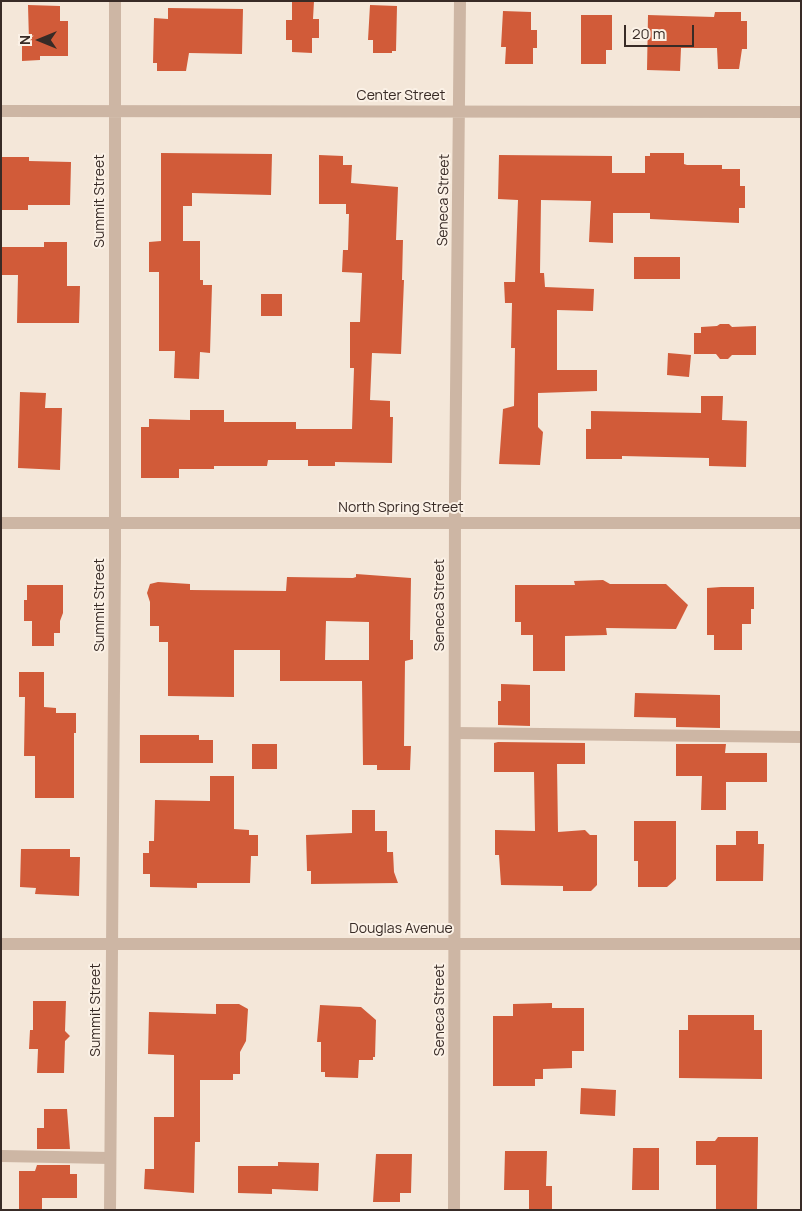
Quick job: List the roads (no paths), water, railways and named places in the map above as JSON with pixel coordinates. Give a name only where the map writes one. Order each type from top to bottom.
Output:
[{"type":"street","name":"Summit Street","points":[[110,1210],[115,522],[115,1]]},
{"type":"street","name":"Seneca Street","points":[[454,1210],[455,523],[460,1]]},
{"type":"street","name":"Center Street","points":[[1,111],[801,112]]},
{"type":"street","name":"North Spring Street","points":[[1,523],[801,523]]},
{"type":"street","points":[[455,733],[801,736]]},
{"type":"street","name":"Douglas Avenue","points":[[1,944],[801,944]]},
{"type":"street","points":[[1,1156],[110,1158]]}]
